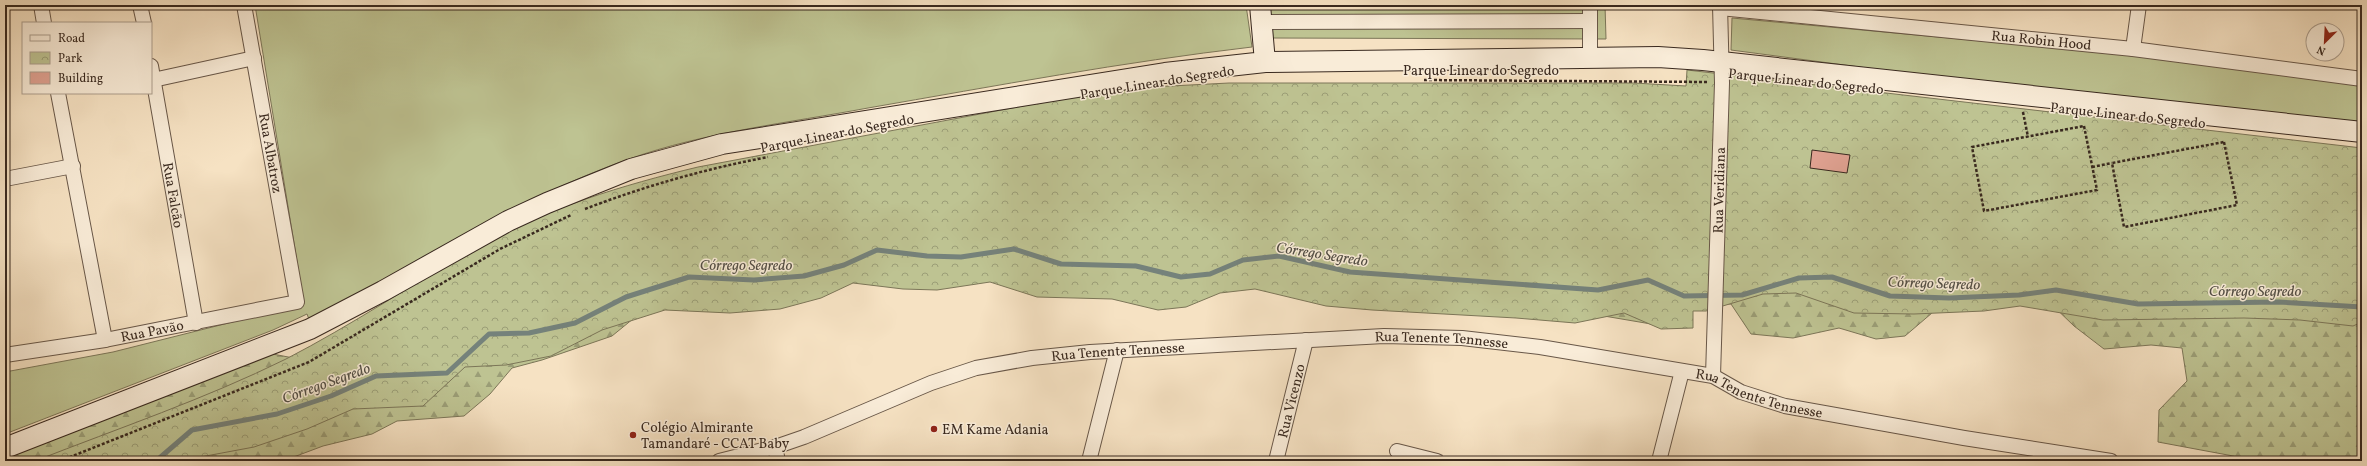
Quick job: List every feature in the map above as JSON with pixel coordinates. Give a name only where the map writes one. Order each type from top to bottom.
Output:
[{"type":"main road","points":[[1260,14],[1265,62]]},
{"type":"main road","points":[[5,448],[310,329],[508,221],[547,203],[631,169],[729,143],[1165,73],[1265,62],[1658,57],[1720,60],[2362,132]]},
{"type":"street","points":[[41,5],[44,22]]},
{"type":"street","points":[[140,5],[144,22]]},
{"type":"street","name":"Rua Albatroz","points":[[244,5],[297,302]]},
{"type":"street","points":[[1590,5],[1590,59]]},
{"type":"street","points":[[2133,50],[2139,5]]},
{"type":"street","name":"Rua Robin Hood","points":[[1720,6],[2133,50],[2362,79]]},
{"type":"street","name":"Rua Veridiana","points":[[1713,376],[1722,82],[1720,60],[1720,6]]},
{"type":"street","points":[[1260,14],[1590,21]]},
{"type":"street","points":[[153,80],[254,58]]},
{"type":"street","name":"Rua Falcão","points":[[152,73],[196,323]]},
{"type":"street","points":[[58,94],[105,340]]},
{"type":"street","points":[[5,179],[73,166]]},
{"type":"street","name":"Rua Pavão","points":[[5,355],[105,340],[297,302]]},
{"type":"street","name":"Rua Tenente Tennesse","points":[[719,461],[775,447],[931,383],[976,368],[1032,358],[1117,350],[1384,336],[1462,338],[1540,347],[1713,376],[1741,392],[1785,406],[1964,438],[2111,461]]},
{"type":"street","name":"Rua Vicenzo","points":[[1276,461],[1306,340]]},
{"type":"street","points":[[1089,461],[1117,350]]},
{"type":"street","points":[[1659,461],[1682,371]]},
{"type":"street","points":[[775,447],[778,461]]},
{"type":"street","points":[[1397,451],[1437,461]]},
{"type":"path","name":"Parque Linear do Segredo","points":[[1416,80],[1722,82]]},
{"type":"path","points":[[2019,93],[2028,137]]},
{"type":"path","name":"Parque Linear do Segredo","points":[[2016,113],[2031,115]]},
{"type":"path","points":[[2084,126],[2092,167],[2097,190],[1984,211],[1972,147],[2084,126]]},
{"type":"path","points":[[2092,167],[2112,163],[2224,142],[2237,205],[2124,227],[2112,163]]},
{"type":"path","name":"Parque Linear do Segredo","points":[[609,200],[715,167],[772,156]]},
{"type":"green space","points":[[255,5],[1246,5],[1252,47],[1107,67],[747,129],[687,142],[629,159],[546,193],[506,213],[427,255],[310,322],[307,314],[273,330],[5,434],[5,372],[113,352],[304,304]]},
{"type":"green space","points":[[1263,5],[1605,5],[1606,39],[1265,38]]},
{"type":"green space","points":[[1732,18],[2134,55],[2362,85],[2362,128],[2018,88],[1731,50]]},
{"type":"green space","points":[[1687,70],[2362,148],[2362,322],[2353,326],[2300,320],[2244,318],[2103,320],[2020,306],[1984,311],[1914,314],[1854,313],[1796,293],[1763,294],[1706,311],[1693,311],[1693,328],[1661,329],[1624,313],[1575,323],[1516,318],[1372,310],[1326,306],[1255,289],[1220,293],[1186,307],[1158,310],[1112,299],[1037,297],[990,282],[937,290],[903,289],[853,283],[821,298],[780,309],[730,313],[665,310],[602,330],[551,356],[506,365],[465,367],[423,406],[353,409],[307,429],[254,447],[179,461],[35,461],[162,413],[255,374],[286,359],[335,332],[479,246],[531,220],[614,190],[698,167],[1076,96],[1151,87],[1229,83],[1634,83],[1686,86]]},
{"type":"green space","points":[[2362,252],[2362,461],[2260,461],[2158,442],[2159,410],[2187,381],[2182,348],[2151,345],[2104,349],[2074,326],[2046,299],[1939,307],[1905,336],[1876,339],[1839,328],[1793,338],[1751,334],[1731,304],[1674,305],[1657,325],[1604,316],[1487,268]]},
{"type":"green space","points":[[639,314],[612,336],[542,360],[512,368],[490,394],[464,416],[397,421],[372,434],[323,446],[283,461],[5,461],[5,449],[257,351],[335,366]]},
{"type":"building","points":[[1812,150],[1850,155],[1847,173],[1810,168]]},
{"type":"waterway","name":"Córrego Segredo","points":[[156,461],[192,430],[277,414],[331,396],[376,376],[447,373],[489,334],[529,333],[575,323],[626,297],[689,277],[754,280],[804,276],[844,265],[877,250],[927,256],[961,257],[1014,249],[1061,264],[1136,266],[1181,277],[1210,274],[1243,260],[1279,256],[1350,272],[1598,290],[1648,280],[1684,296],[1742,295],[1799,278],[1832,277],[1890,296],[1949,298],[2019,295],[2056,290],[2138,304],[2279,302],[2362,307]]},
{"type":"place","name":"EM Kame Adania","points":[[934,429]]},
{"type":"place","name":"Colégio Almirante Tamandaré - CCAT Baby","points":[[633,435]]}]
